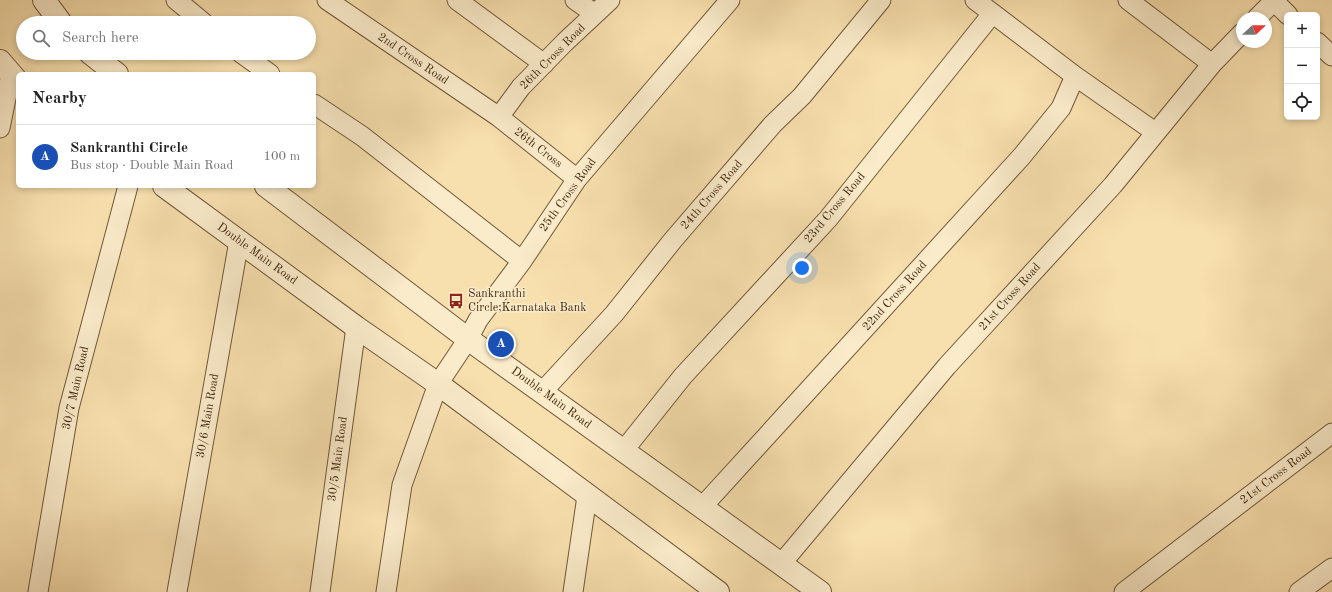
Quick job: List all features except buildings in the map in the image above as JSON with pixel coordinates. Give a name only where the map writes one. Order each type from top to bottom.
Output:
[{"type":"street","points":[[44,0],[56,16]]},
{"type":"street","points":[[176,0],[195,16]]},
{"type":"street","name":"2nd Cross Road","points":[[327,0],[499,117]]},
{"type":"street","points":[[457,0],[544,64]]},
{"type":"street","points":[[574,0],[595,14]]},
{"type":"street","name":"26th Cross Road","points":[[499,117],[521,87],[610,0]]},
{"type":"street","name":"25th Cross Road","points":[[386,592],[402,485],[438,384],[468,339],[478,320],[522,261],[577,179],[730,0]]},
{"type":"street","name":"24th Cross Road","points":[[543,391],[614,314],[678,234],[773,124],[802,96],[882,0]]},
{"type":"street","points":[[975,0],[1075,76],[1155,132]]},
{"type":"street","points":[[1128,0],[1212,64]]},
{"type":"street","points":[[1262,12],[1273,0],[1285,12]]},
{"type":"street","name":"23rd Cross Road","points":[[624,450],[683,376],[828,219],[992,14]]},
{"type":"street","name":"21st Cross Road","points":[[781,564],[947,366],[1113,185],[1212,64],[1236,39]]},
{"type":"street","points":[[1320,45],[1332,56]]},
{"type":"street","points":[[99,60],[114,72]]},
{"type":"street","points":[[251,60],[267,72]]},
{"type":"street","points":[[0,128],[10,72]]},
{"type":"street","name":"22nd Cross Road","points":[[702,507],[1022,156],[1061,108],[1075,76]]},
{"type":"street","points":[[316,105],[362,136],[522,261]]},
{"type":"street","name":"26th Cross","points":[[499,117],[577,179]]},
{"type":"street","name":"30/7 Main Road","points":[[38,592],[70,408],[127,188]]},
{"type":"street","name":"Double Main Road","points":[[167,188],[356,327],[438,384],[718,592]]},
{"type":"street","name":"Double Main Road","points":[[269,188],[468,339],[543,391],[820,592]]},
{"type":"street","name":"30/6 Main Road","points":[[177,592],[239,241]]},
{"type":"street","name":"30/5 Main Road","points":[[320,592],[356,327]]},
{"type":"street","name":"21st Cross Road","points":[[1124,592],[1332,433]]},
{"type":"street","points":[[573,592],[587,496]]},
{"type":"street","points":[[1299,592],[1332,568]]},
{"type":"place","name":"Sankranthi Circle;Karnataka Bank","points":[[456,301]]},
{"type":"place","name":"Sankranthi Circle","points":[[501,344]]}]
